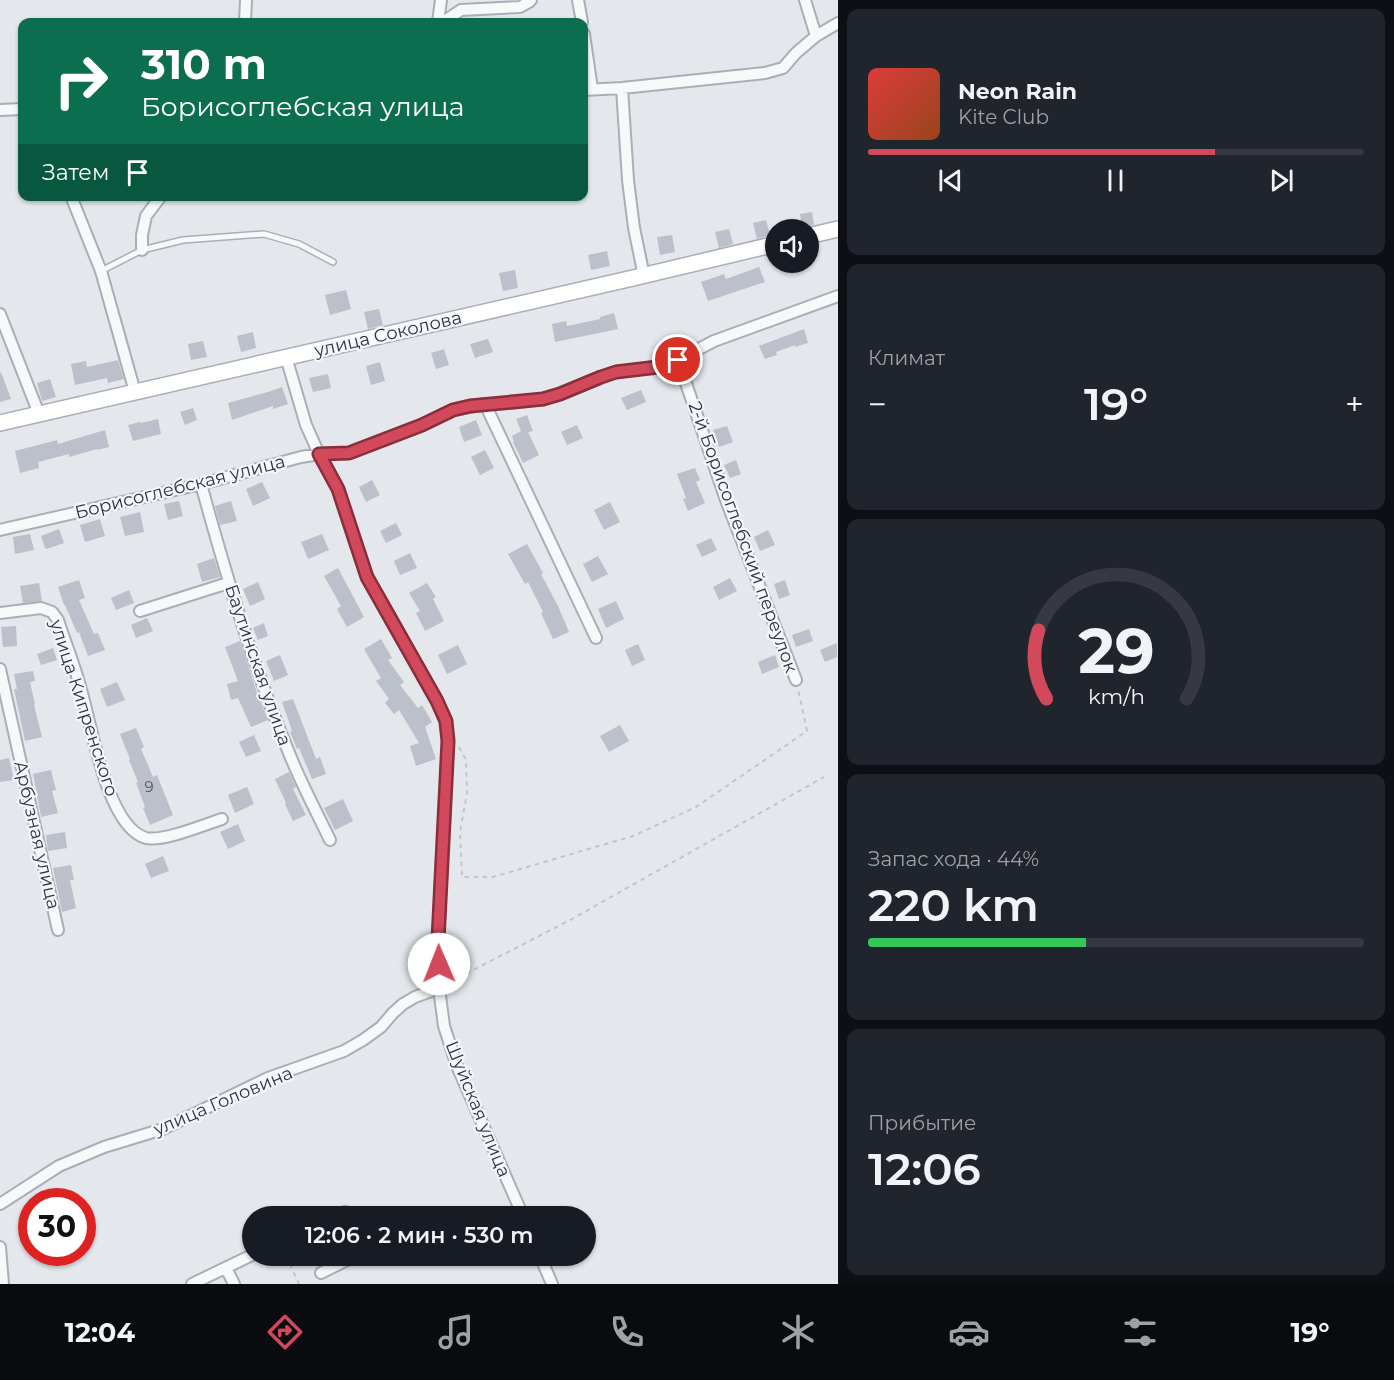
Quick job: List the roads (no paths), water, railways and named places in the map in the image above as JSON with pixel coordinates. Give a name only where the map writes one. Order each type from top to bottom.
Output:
[{"type":"main road","points":[[819,233],[837,229]]},
{"type":"main road","name":"улица Соколова","points":[[0,423],[765,247]]},
{"type":"street","points":[[245,18],[246,0]]},
{"type":"street","points":[[439,18],[441,0]]},
{"type":"street","points":[[449,18],[461,10],[520,7],[531,0]]},
{"type":"street","points":[[578,0],[581,18]]},
{"type":"street","points":[[805,0],[816,36]]},
{"type":"street","points":[[588,90],[765,73],[783,68],[796,53],[834,24]]},
{"type":"street","points":[[622,88],[634,228],[644,276]]},
{"type":"street","points":[[0,110],[18,109]]},
{"type":"street","points":[[73,201],[101,271],[135,392]]},
{"type":"street","points":[[142,250],[146,216],[158,201]]},
{"type":"street","name":"Борисоглебская улица","points":[[0,530],[201,484],[301,457],[349,453],[422,425],[453,410],[485,404],[543,399],[616,372],[658,367],[678,360],[714,341],[837,296]]},
{"type":"street","points":[[0,314],[39,414]]},
{"type":"street","name":"Шуйская улица","points":[[286,357],[306,425],[338,489],[367,577],[446,721],[448,741],[438,940],[444,1026],[457,1066],[519,1206]]},
{"type":"street","name":"2-й Борисоглебский переулок","points":[[678,360],[726,500],[796,680]]},
{"type":"street","points":[[485,404],[596,638]]},
{"type":"street","name":"Баутинская улица","points":[[201,484],[228,583],[275,718],[306,792],[330,840]]},
{"type":"street","points":[[140,611],[228,583]]},
{"type":"street","name":"улица Кипренского","points":[[0,613],[41,608],[52,612],[58,620],[80,686],[106,784],[118,811],[133,831],[144,837],[157,839],[222,819]]},
{"type":"street","name":"Арбузная улица","points":[[0,669],[5,719],[58,930]]},
{"type":"street","name":"улица Головина","points":[[0,1204],[59,1166],[104,1147],[163,1129],[268,1078],[344,1051],[381,1027],[403,1004],[440,988]]},
{"type":"street","points":[[0,1246],[3,1284]]},
{"type":"street","points":[[192,1284],[242,1260]]},
{"type":"street","points":[[321,1273],[335,1266]]},
{"type":"street","points":[[544,1266],[552,1284]]},
{"type":"street","points":[[226,1268],[234,1284]]},
{"type":"lane","points":[[101,271],[142,250],[183,240],[264,234],[299,244],[333,262]]}]
